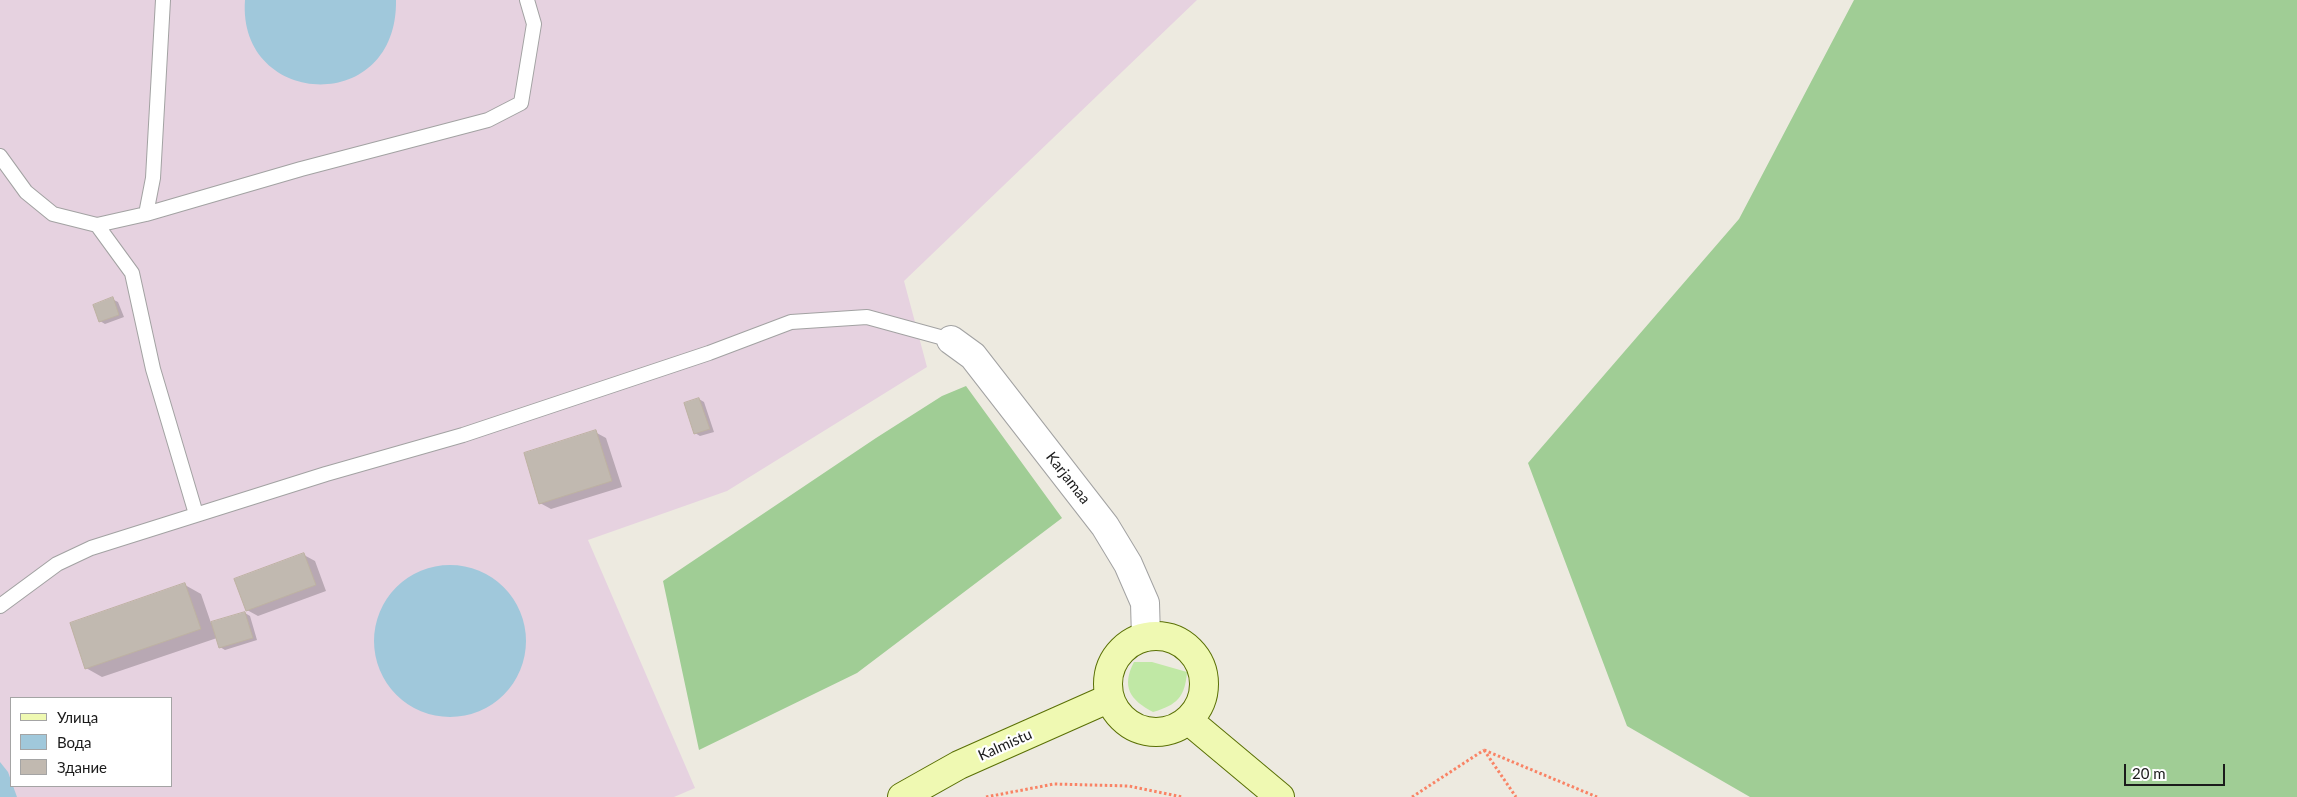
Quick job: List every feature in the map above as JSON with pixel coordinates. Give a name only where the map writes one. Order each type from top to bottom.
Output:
[{"type":"main road","points":[[1162,636],[1177,641],[1190,650],[1199,662],[1204,677],[1203,693],[1198,708],[1188,720],[1175,728],[1159,732],[1143,730],[1129,724],[1117,712],[1110,698],[1108,683],[1112,667],[1119,653],[1131,643],[1146,637],[1162,636]]},
{"type":"main road","name":"Kalmistu","points":[[902,797],[959,765],[1110,698]]},
{"type":"main road","points":[[1188,720],[1280,797]]},
{"type":"street","name":"Karjamaa","points":[[951,340],[973,356],[1105,526],[1128,564],[1145,604],[1146,637]]},
{"type":"lane","points":[[146,214],[153,178],[163,0]]},
{"type":"lane","points":[[0,156],[26,192],[53,214],[97,225],[146,214],[301,169],[488,120],[521,103],[534,24],[527,0]]},
{"type":"lane","points":[[97,225],[132,273],[153,369],[196,514]]},
{"type":"lane","points":[[0,606],[56,564],[91,548],[196,514],[463,435],[709,353],[791,322],[868,317],[951,340]]},
{"type":"path","points":[[1412,797],[1484,750]]},
{"type":"path","points":[[1484,750],[1516,797]]},
{"type":"path","points":[[1484,750],[1597,797]]},
{"type":"path","points":[[986,797],[1054,784],[1129,786],[1182,797]]},
{"type":"shaded area","points":[[0,0],[1197,0],[904,281],[927,367],[727,491],[588,540],[695,788],[674,797],[0,797]]},
{"type":"green space","points":[[1854,0],[2297,0],[2297,797],[1750,797],[1627,726],[1528,463],[1739,219]]},
{"type":"green space","points":[[966,386],[1062,518],[857,673],[699,750],[663,581],[876,438],[942,396]]},
{"type":"green space","points":[[1134,662],[1152,662],[1187,672],[1182,694],[1174,703],[1153,712],[1138,703],[1128,686],[1130,671]]},
{"type":"water","points":[[245,0],[396,0],[390,38],[372,65],[347,80],[318,84],[290,78],[266,62],[249,36]]},
{"type":"water","points":[[450,565],[465,566],[479,571],[504,587],[520,612],[525,626],[525,656],[520,670],[504,695],[479,711],[465,716],[450,717],[435,716],[421,711],[396,695],[380,670],[375,656],[374,641],[375,626],[380,612],[396,587],[421,571],[435,566]]},
{"type":"water","points":[[0,762],[8,772],[10,787],[13,787],[17,797],[0,797]]},
{"type":"building","points":[[113,297],[119,315],[99,322],[93,305]]},
{"type":"building","points":[[699,398],[710,429],[694,434],[684,403]]},
{"type":"building","points":[[596,430],[612,481],[539,504],[524,453]]},
{"type":"building","points":[[304,553],[316,585],[246,611],[234,579]]},
{"type":"building","points":[[185,583],[201,629],[85,669],[70,623]]},
{"type":"building","points":[[245,612],[253,638],[219,648],[211,622]]}]
